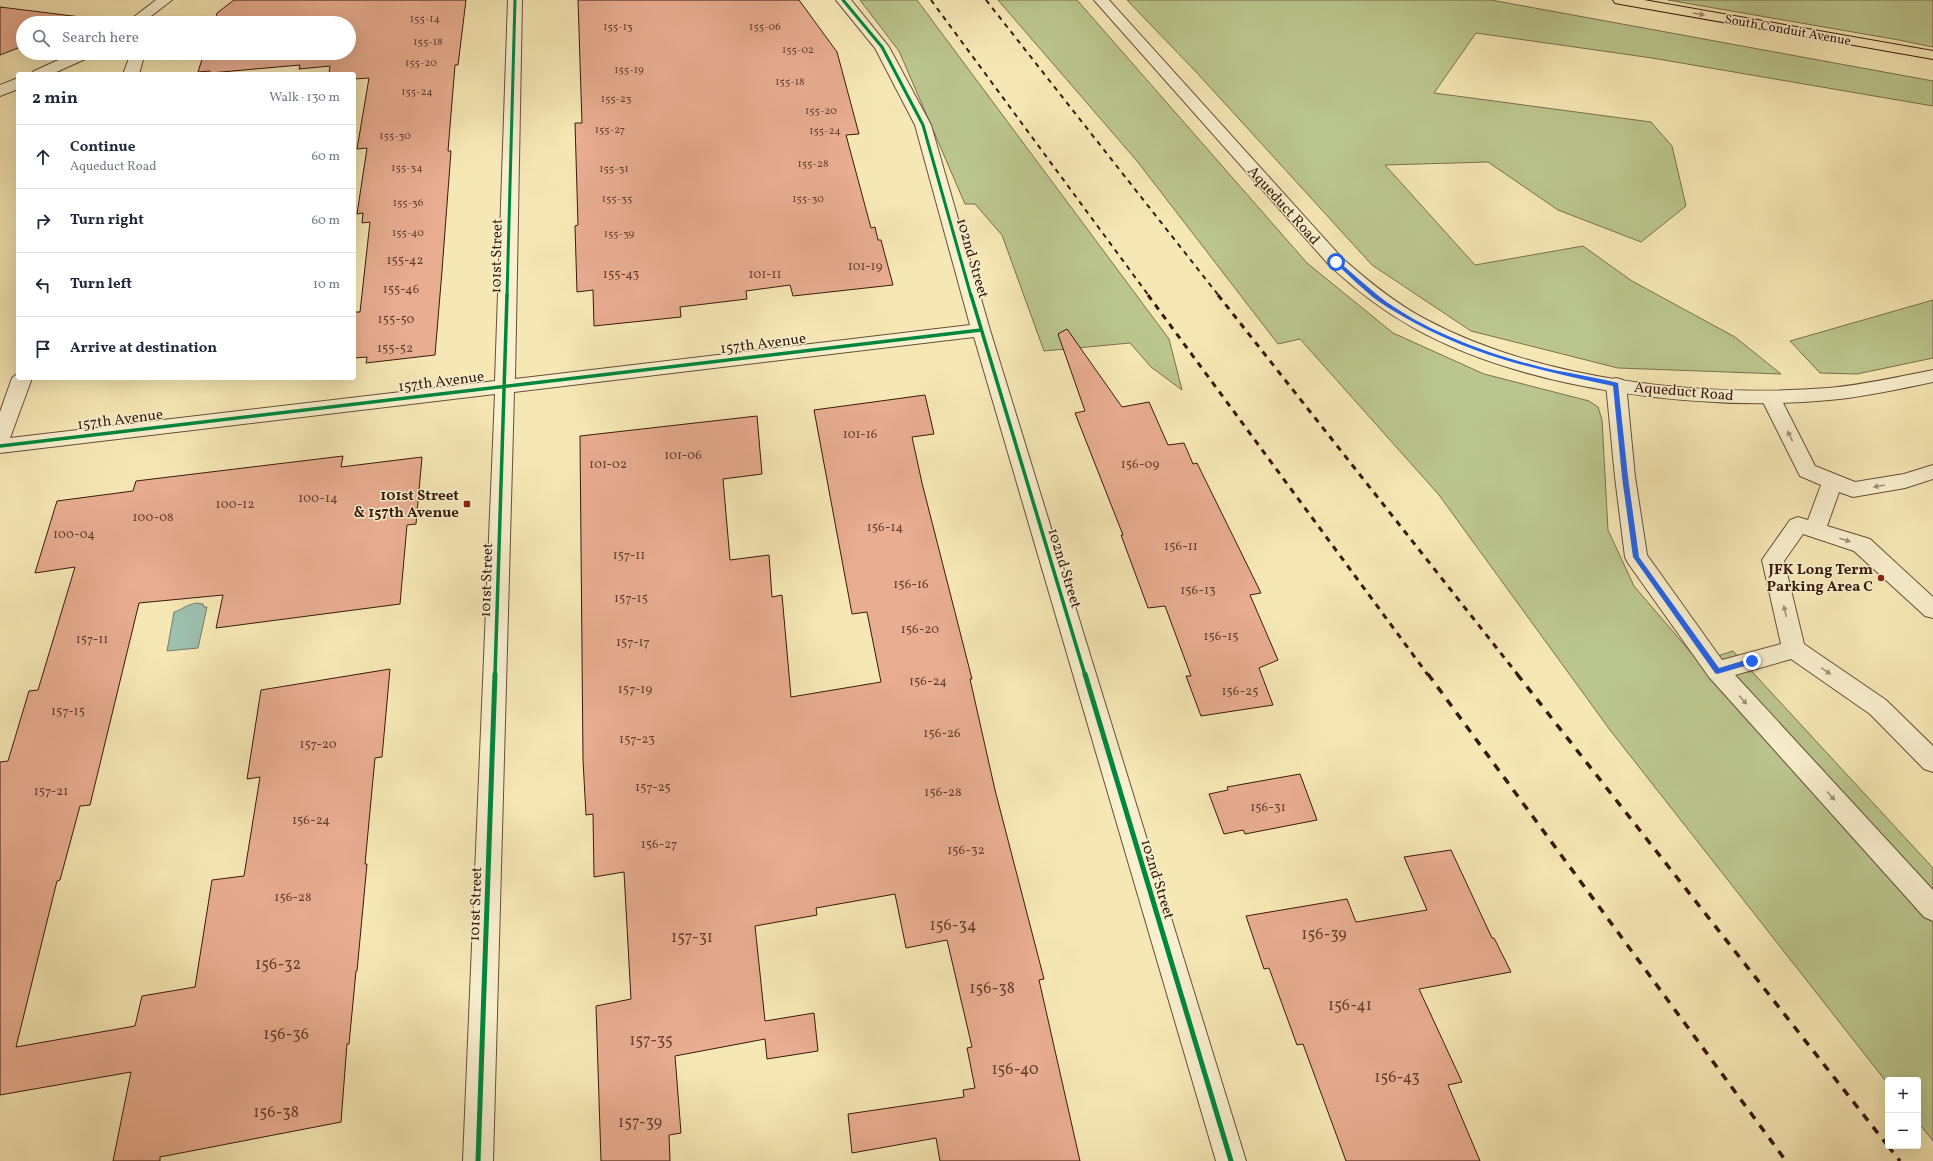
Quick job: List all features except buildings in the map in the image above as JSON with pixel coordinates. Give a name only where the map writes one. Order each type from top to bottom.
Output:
[{"type":"highway","name":"South Conduit Avenue","points":[[1620,0],[1933,55]]},
{"type":"highway","points":[[1738,20],[1933,66]]},
{"type":"street","points":[[148,16],[165,0]]},
{"type":"street","name":"101st Street","points":[[478,1161],[505,385],[514,0]]},
{"type":"street","name":"102nd Street","points":[[843,0],[882,47],[923,125],[981,330],[1231,1161]]},
{"type":"street","name":"Aqueduct Road","points":[[1101,0],[1315,239],[1356,280],[1378,298],[1420,324],[1473,348],[1537,368],[1616,384],[1702,394],[1771,398],[1816,395],[1857,390],[1933,376]]},
{"type":"street","points":[[44,72],[71,60]]},
{"type":"street","points":[[132,72],[136,60]]},
{"type":"street","points":[[0,91],[16,84]]},
{"type":"street","name":"157th Avenue","points":[[0,446],[505,385],[981,330]]},
{"type":"street","points":[[0,439],[21,380]]},
{"type":"street","points":[[1616,384],[1625,477],[1636,557],[1717,671],[1933,909]]},
{"type":"street","points":[[1771,398],[1807,471],[1853,490],[1905,481],[1933,472]]},
{"type":"street","points":[[1815,531],[1833,481]]},
{"type":"street","points":[[1933,610],[1924,588],[1862,545],[1798,525],[1773,560],[1794,649],[1878,707],[1933,762]]},
{"type":"street","points":[[1717,671],[1794,649]]},
{"type":"green space","points":[[860,0],[917,0],[1169,339],[1182,390],[1151,367],[1130,343],[1044,351],[1002,235],[975,204],[965,204],[899,51]]},
{"type":"green space","points":[[998,0],[1077,0],[1307,263],[1393,333],[1484,374],[1589,401],[1598,407],[1602,420],[1608,530],[1634,586],[1699,662],[1733,651],[1933,868],[1933,1141],[1921,1126],[1921,1077],[1885,1077],[1885,1080],[1610,730],[1439,495],[1300,339],[1278,344],[1137,161]]},
{"type":"green space","points":[[1127,0],[1491,0],[1933,81],[1933,106],[1652,58],[1476,33],[1434,93],[1651,122],[1672,146],[1686,206],[1641,242],[1558,210],[1488,162],[1385,165],[1475,265],[1583,246],[1632,281],[1735,337],[1781,374],[1618,368],[1471,331],[1372,265],[1198,74]]},
{"type":"green space","points":[[1668,0],[1933,0],[1933,47],[1899,40]]},
{"type":"green space","points":[[1933,300],[1933,358],[1857,374],[1820,373],[1790,341]]},
{"type":"shaded area","points":[[197,603],[203,604],[204,607],[207,607],[198,648],[167,651],[174,612]]},
{"type":"railway","points":[[931,0],[1149,296]]},
{"type":"railway","points":[[986,0],[1219,296]]},
{"type":"railway","points":[[1148,295],[1428,675]]},
{"type":"railway","points":[[1218,295],[1518,675]]},
{"type":"railway","points":[[1428,674],[1786,1161]]},
{"type":"railway","points":[[1517,674],[1900,1161]]},
{"type":"cycle path","points":[[478,1161],[506,351],[515,0]]},
{"type":"cycle path","points":[[843,0],[882,47],[923,125],[981,330],[1231,1161]]},
{"type":"cycle path","points":[[0,446],[981,330]]},
{"type":"place","name":"101st Street & 157th Avenue","points":[[467,504]]},
{"type":"place","name":"JFK Long Term Parking Area C","points":[[1881,578]]},
{"type":"route","points":[[1336,262],[1378,298],[1397,311],[1445,337],[1502,358],[1537,368],[1616,384],[1625,477],[1636,557],[1717,671],[1752,661]]}]
